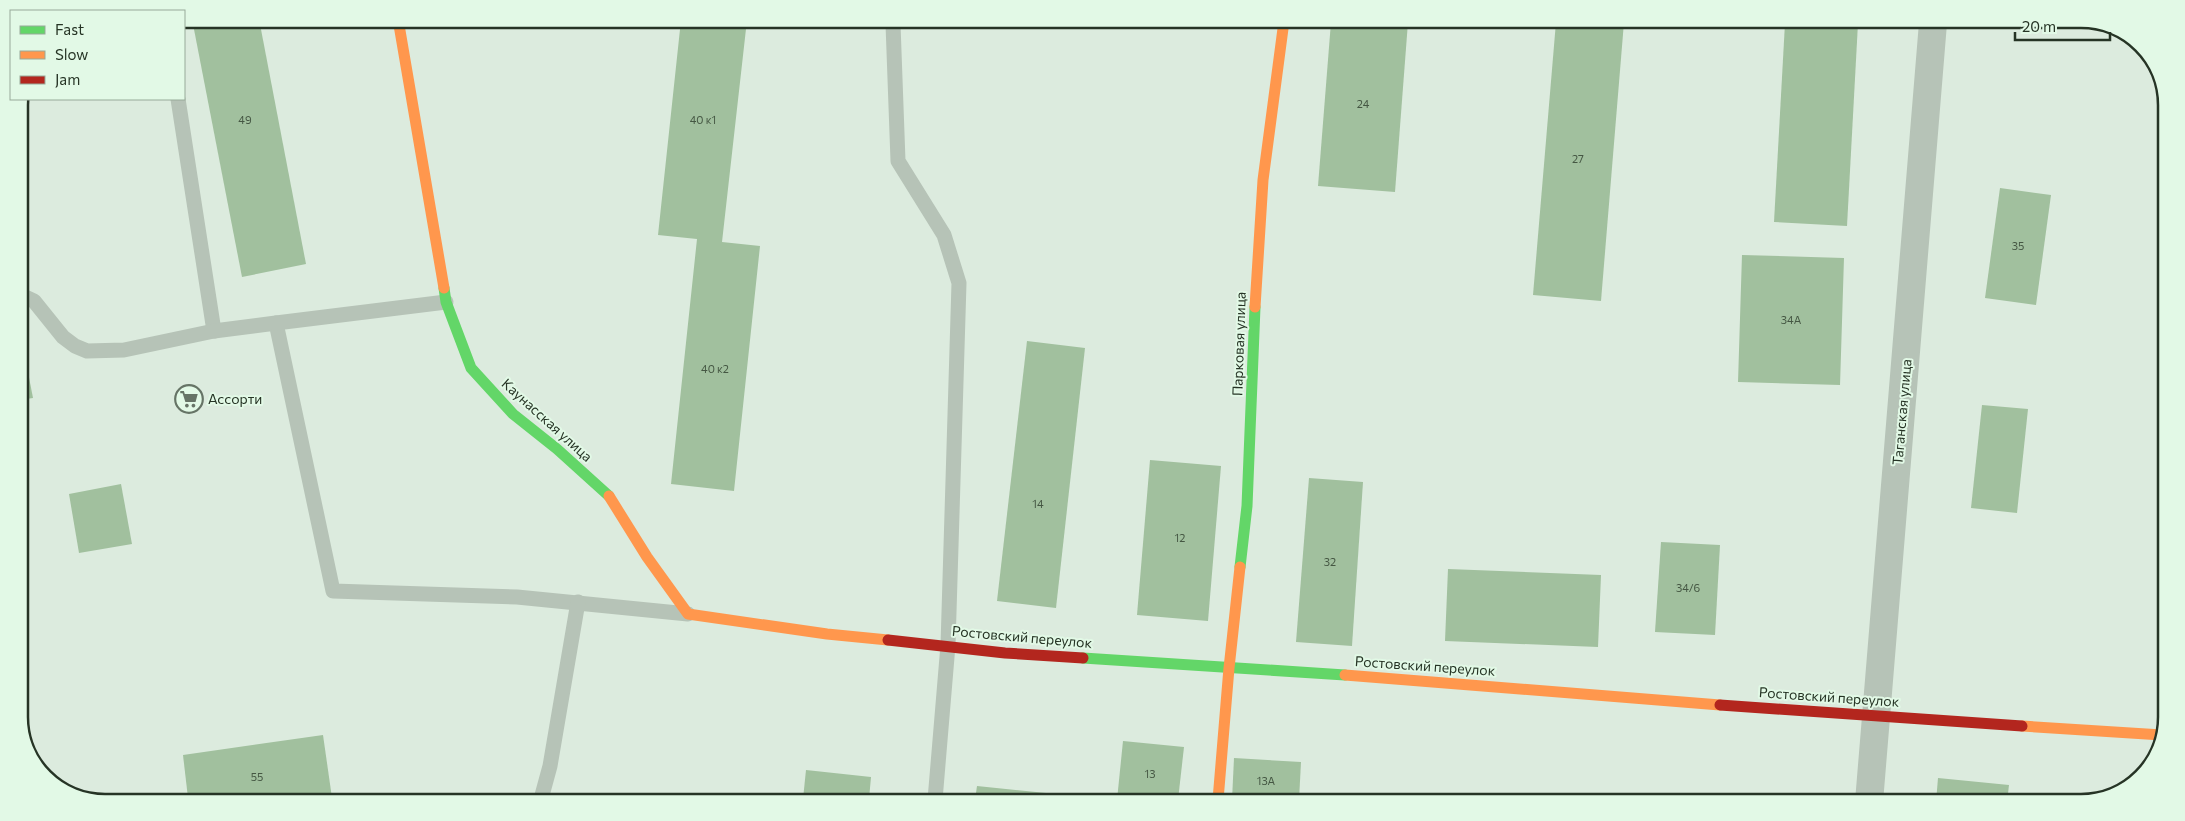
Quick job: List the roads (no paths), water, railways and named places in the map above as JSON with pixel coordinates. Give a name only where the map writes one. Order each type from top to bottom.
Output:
[{"type":"street","name":"Каунасская улица","points":[[400,28],[446,302],[471,368],[514,414],[610,497],[647,557],[688,614]]},
{"type":"street","name":"Парковая улица","points":[[1218,794],[1229,668],[1247,506],[1256,287],[1264,180],[1283,28]]},
{"type":"street","name":"Таганская улица","points":[[1871,794],[1934,28]]},
{"type":"street","name":"Ростовский переулок","points":[[688,614],[827,634],[1005,653],[1288,671],[1842,714],[1876,714],[2155,735]]},
{"type":"lane","points":[[893,28],[898,160],[944,235],[958,283],[948,646],[936,794]]},
{"type":"lane","points":[[178,100],[214,330]]},
{"type":"lane","points":[[28,298],[34,301],[63,337],[87,352],[124,350],[214,330],[446,302]]},
{"type":"lane","points":[[276,323],[333,591],[517,597],[688,614]]},
{"type":"lane","points":[[542,794],[550,766],[578,602]]},
{"type":"place","name":"Ассорти","points":[[189,399]]}]
